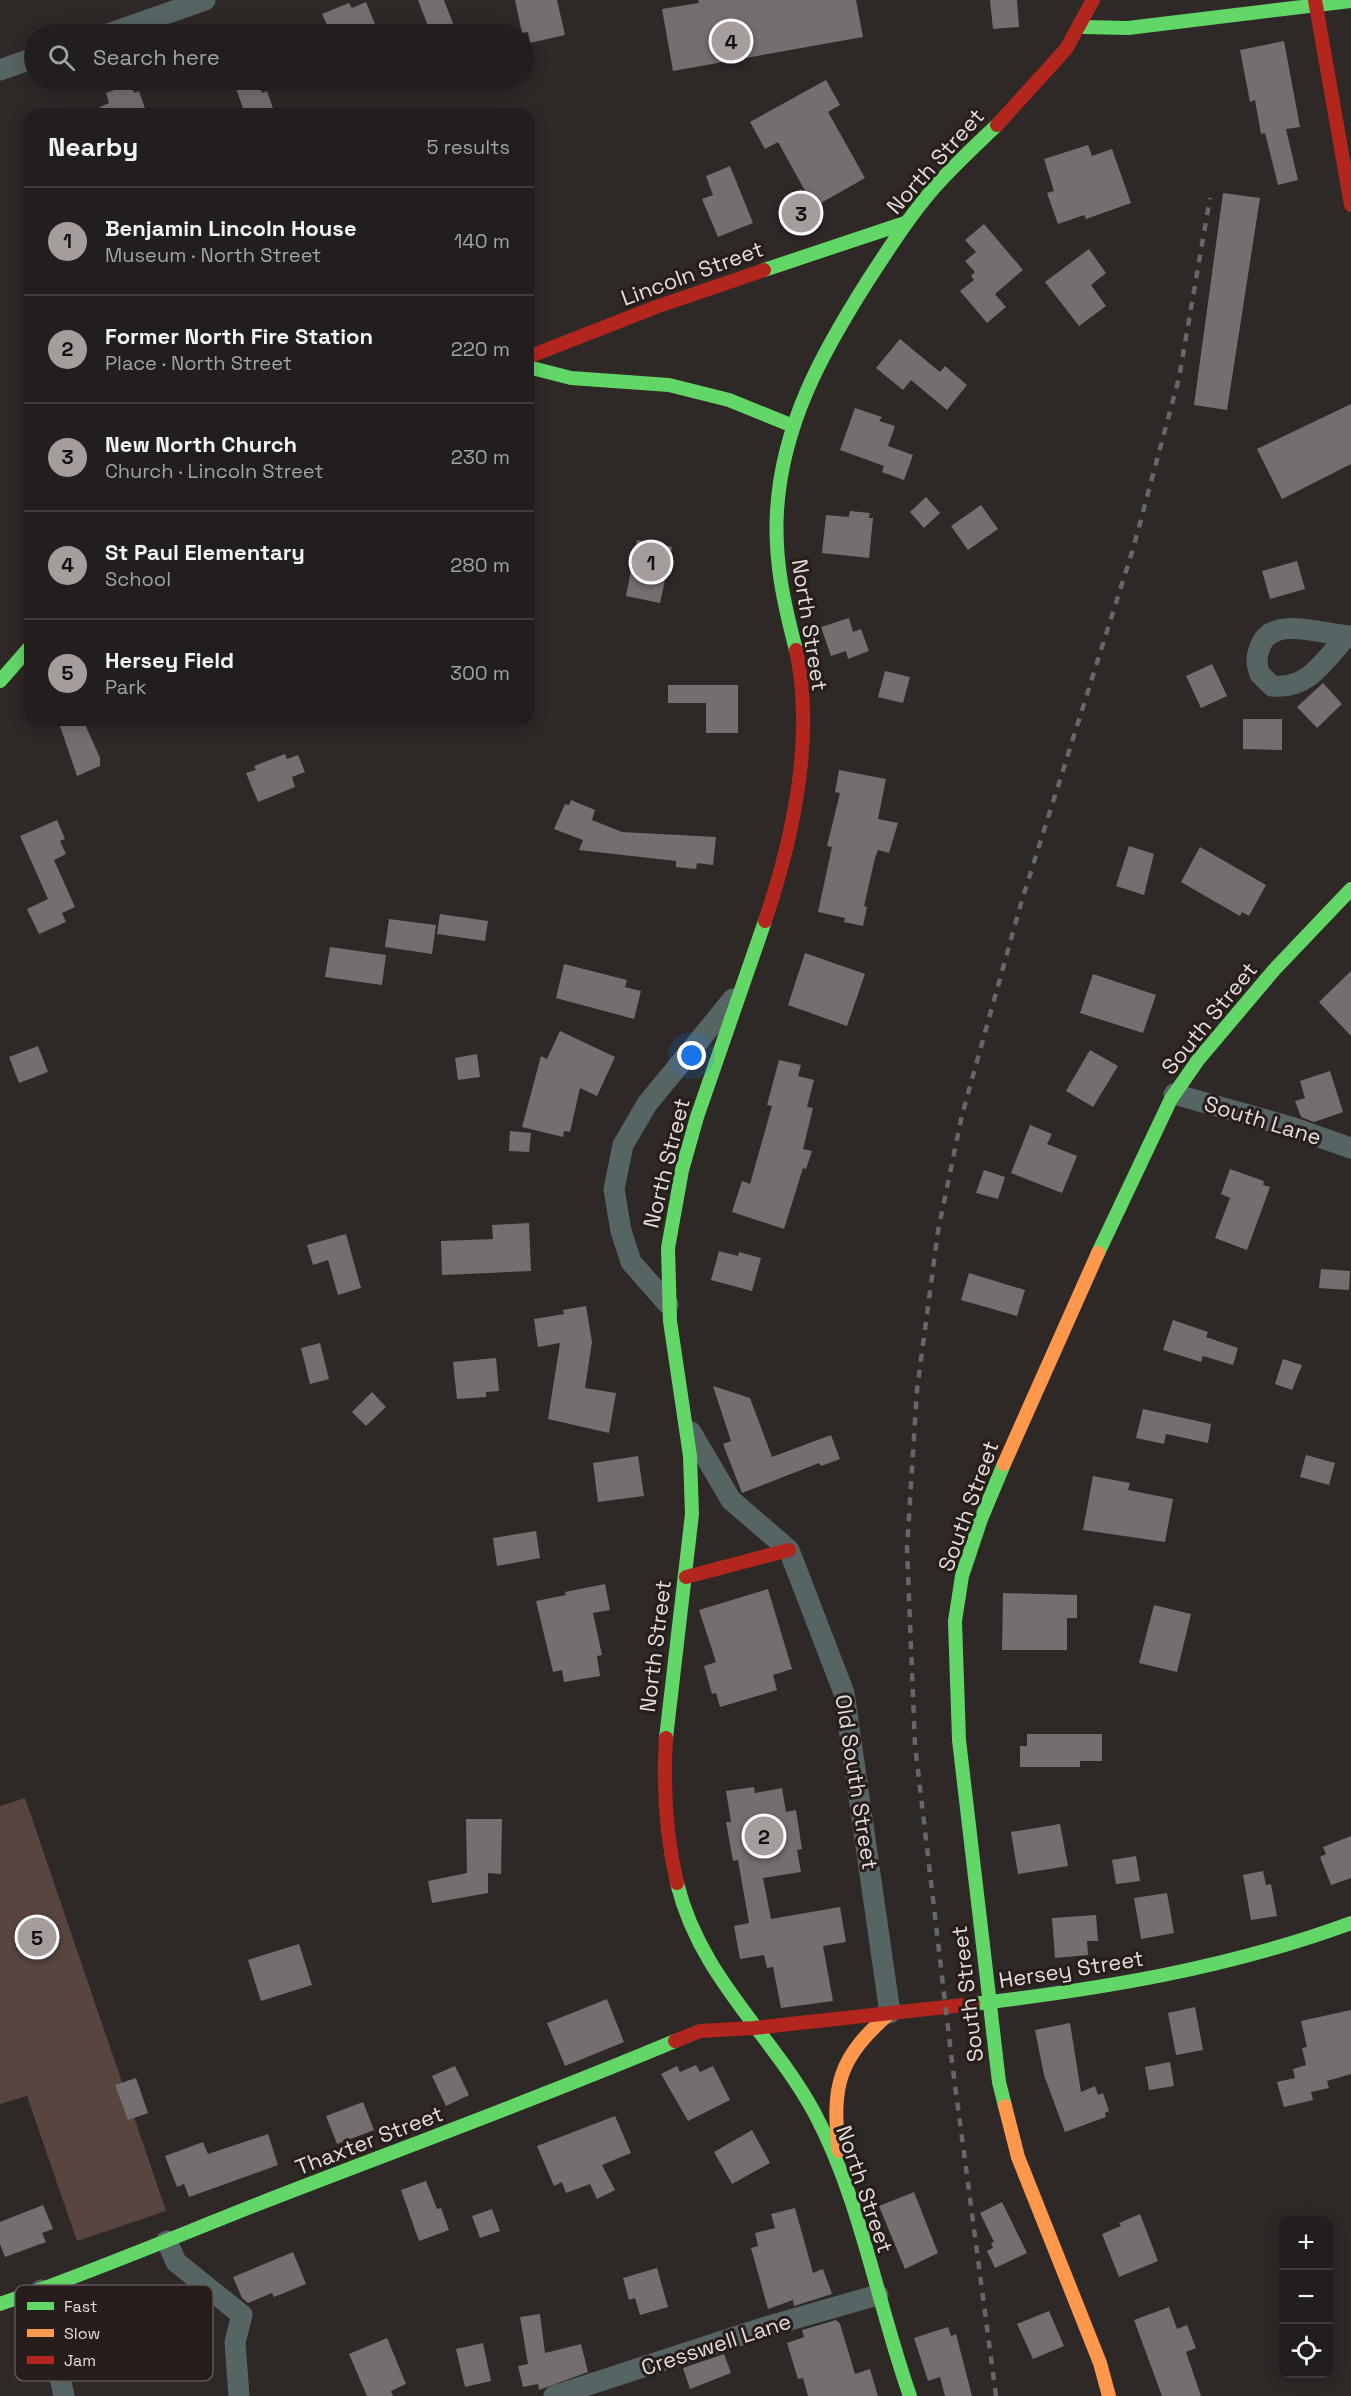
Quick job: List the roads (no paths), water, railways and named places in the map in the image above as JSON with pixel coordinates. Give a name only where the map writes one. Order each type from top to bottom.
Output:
[{"type":"street","points":[[137,24],[205,0]]},
{"type":"street","name":"North Street","points":[[909,2396],[841,2172],[817,2118],[787,2070],[754,2028],[689,1921],[669,1842],[665,1786],[666,1724],[686,1577],[691,1468],[668,1304],[667,1249],[681,1175],[740,989],[777,885],[791,825],[798,775],[801,675],[780,588],[776,526],[778,486],[793,426],[809,384],[840,326],[905,223],[939,182],[1065,52],[1083,27],[1093,0]]},
{"type":"street","points":[[1083,27],[1128,28],[1316,3],[1351,1]]},
{"type":"street","points":[[1316,3],[1351,206]]},
{"type":"street","points":[[0,70],[24,62]]},
{"type":"street","name":"Lincoln Street","points":[[534,355],[656,307],[905,223]]},
{"type":"street","points":[[534,369],[571,378],[669,385],[729,400],[793,426]]},
{"type":"street","points":[[0,681],[24,654]]},
{"type":"street","name":"South Street","points":[[1110,2396],[1100,2363],[1015,2147],[999,2082],[959,1740],[955,1621],[962,1576],[981,1519],[1006,1459],[1091,1267],[1174,1095],[1198,1060],[1274,970],[1351,889]]},
{"type":"street","points":[[668,1304],[631,1262],[621,1231],[614,1189],[623,1145],[647,1104],[740,989]]},
{"type":"street","name":"South Lane","points":[[1174,1095],[1291,1127],[1351,1148]]},
{"type":"street","name":"Old South Street","points":[[683,1419],[731,1500],[789,1550],[844,1693],[890,2013]]},
{"type":"street","points":[[686,1577],[789,1550]]},
{"type":"street","name":"Hersey Street","points":[[754,2028],[989,2002],[1122,1984],[1215,1966],[1316,1936],[1351,1923]]},
{"type":"street","points":[[841,2172],[836,2124],[838,2094],[845,2068],[850,2055],[868,2033],[890,2013]]},
{"type":"street","name":"Thaxter Street","points":[[54,2285],[382,2156],[549,2094],[700,2031],[754,2028]]},
{"type":"street","points":[[167,2241],[176,2262],[205,2285]]},
{"type":"street","points":[[213,2292],[242,2315],[235,2342],[238,2396]]},
{"type":"street","name":"Cresswell Lane","points":[[554,2396],[769,2326],[878,2295]]},
{"type":"street","name":"Thaxter Street","points":[[0,2304],[15,2299]]},
{"type":"street","points":[[61,2381],[64,2396]]},
{"type":"railway","points":[[996,2396],[952,2062],[915,1745],[907,1548],[917,1390],[938,1231],[962,1115],[1022,900],[1133,549],[1179,378],[1210,198]]},
{"type":"place","name":"St Paul Elementary","points":[[731,41]]},
{"type":"place","name":"New North Church","points":[[801,213]]},
{"type":"place","name":"Benjamin Lincoln House","points":[[651,562]]},
{"type":"place","name":"Former North Fire Station","points":[[764,1836]]},
{"type":"place","name":"Hersey Field","points":[[37,1937]]}]
